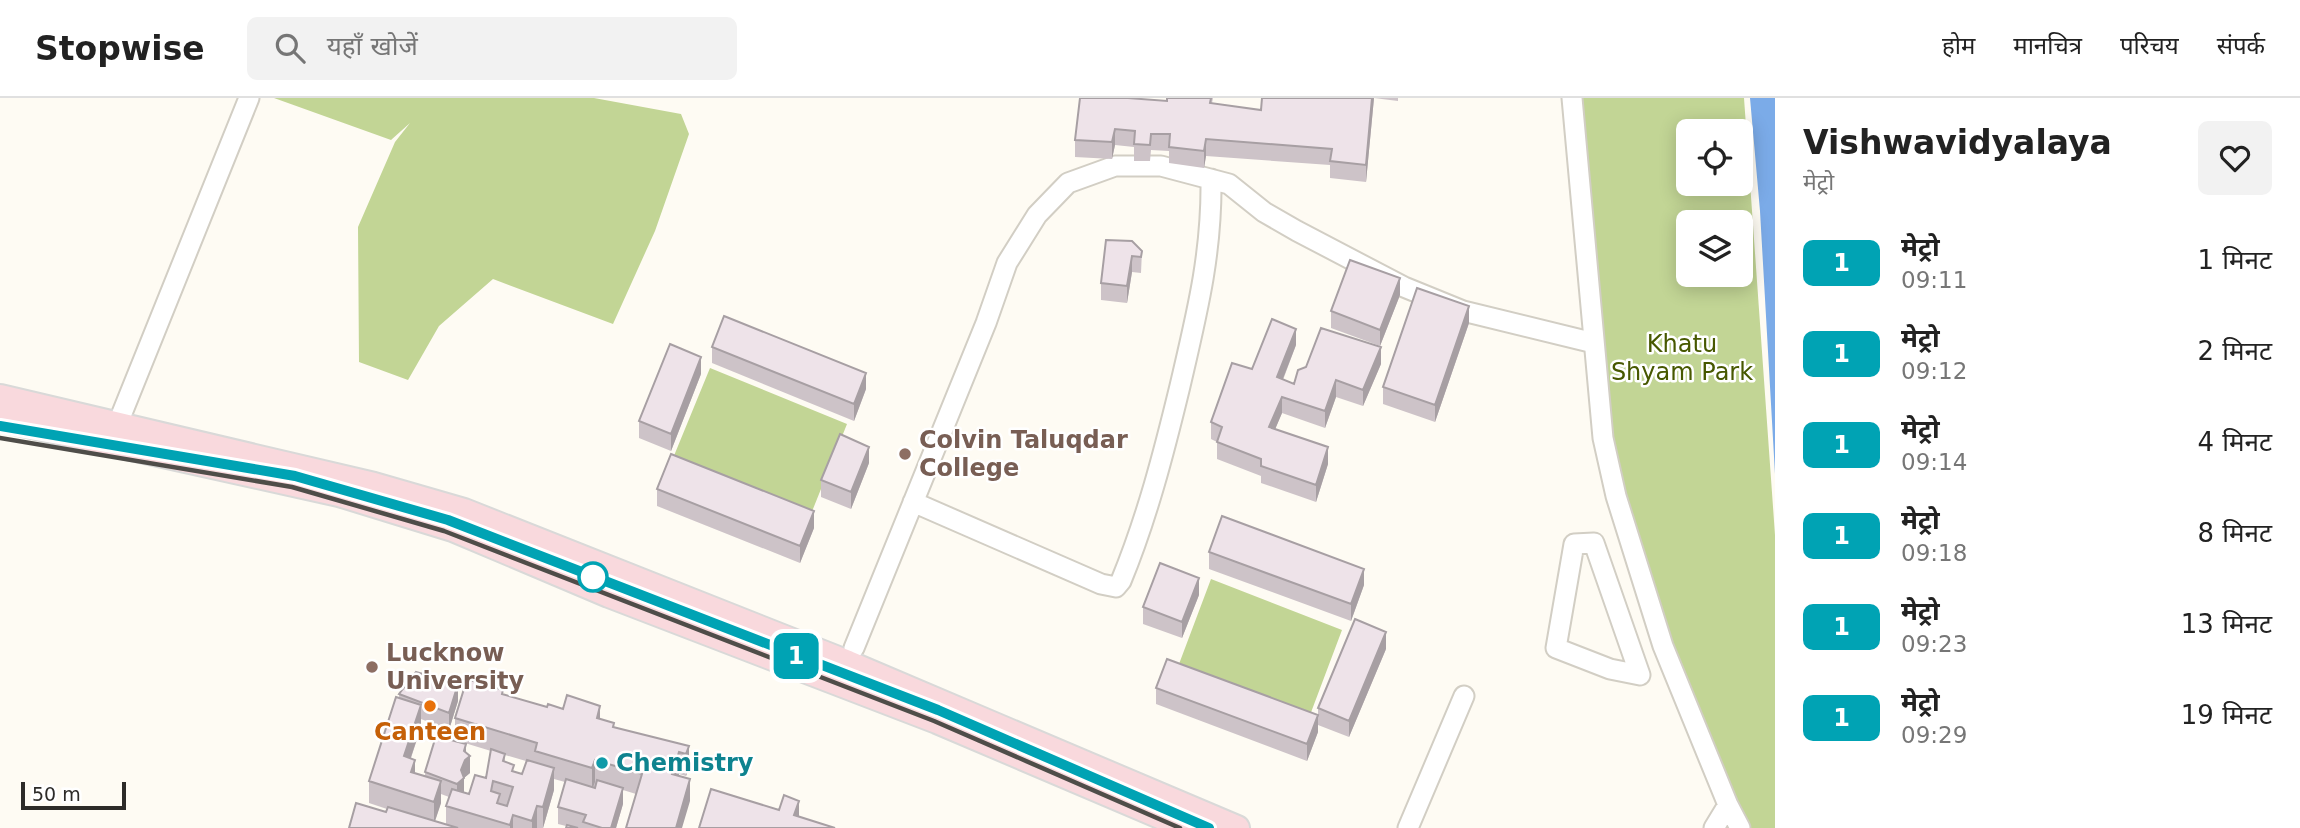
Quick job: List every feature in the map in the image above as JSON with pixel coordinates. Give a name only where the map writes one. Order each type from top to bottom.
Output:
[{"type":"main road","points":[[0,397],[113,434],[339,494],[453,529],[609,595],[937,721],[1188,828]]},
{"type":"main road","points":[[0,419],[113,434],[374,485],[464,510],[848,663],[1237,828]]},
{"type":"street","points":[[113,434],[249,98]]},
{"type":"street","points":[[1572,98],[1603,438],[1616,496],[1648,601],[1728,805],[1740,828]]},
{"type":"street","points":[[854,648],[1007,263],[1037,215],[1068,183],[1115,166],[1161,166],[1229,184],[1286,225],[1335,254],[1404,287],[1463,311],[1594,344]]},
{"type":"street","points":[[913,502],[1101,584],[1116,587],[1121,581],[1149,507],[1200,298],[1211,239],[1211,179]]},
{"type":"street","points":[[1594,543],[1619,610],[1640,676],[1610,669],[1556,648],[1574,544],[1594,543]]},
{"type":"street","points":[[1619,610],[1648,601]]},
{"type":"street","points":[[1408,828],[1464,696]]},
{"type":"street","points":[[1714,828],[1728,805]]},
{"type":"green space","points":[[274,98],[594,98],[681,114],[689,134],[655,231],[613,324],[493,279],[439,326],[408,380],[359,362],[358,227],[395,142],[410,123],[391,140]]},
{"type":"green space","name":"Khatu Shyam Park","points":[[1576,98],[1744,98],[1745,119],[1676,119],[1676,196],[1751,196],[1752,210],[1676,210],[1676,287],[1753,287],[1753,225],[1775,535],[1775,828],[1747,828],[1678,661],[1621,496],[1600,341]]},
{"type":"green space","points":[[710,368],[847,424],[809,519],[671,463]]},
{"type":"green space","points":[[1211,579],[1342,630],[1307,723],[1176,672]]},
{"type":"water","points":[[1750,98],[1775,98],[1775,474],[1760,211]]},
{"type":"building","points":[[1080,98],[1167,101],[1167,98],[1211,98],[1210,103],[1261,110],[1262,98],[1372,98],[1366,165],[1330,161],[1332,149],[1206,139],[1204,151],[1169,147],[1170,134],[1151,134],[1150,145],[1134,144],[1135,131],[1115,129],[1112,142],[1075,140]]},
{"type":"building","points":[[1106,240],[1132,241],[1142,251],[1141,257],[1132,256],[1127,286],[1101,283]]},
{"type":"building","points":[[1350,260],[1400,278],[1380,330],[1331,311]]},
{"type":"building","points":[[1417,288],[1469,306],[1435,405],[1383,387]]},
{"type":"building","points":[[724,316],[866,373],[854,404],[712,347]]},
{"type":"building","points":[[1272,319],[1296,329],[1277,377],[1294,384],[1298,370],[1306,367],[1321,328],[1381,347],[1363,390],[1336,380],[1325,411],[1282,397],[1269,427],[1328,447],[1316,485],[1261,466],[1261,459],[1217,442],[1222,427],[1211,422],[1232,363],[1252,369]]},
{"type":"building","points":[[670,344],[701,357],[671,434],[639,421]]},
{"type":"building","points":[[840,434],[869,447],[851,492],[821,480]]},
{"type":"building","points":[[671,454],[814,511],[800,546],[657,489]]},
{"type":"building","points":[[1222,516],[1364,569],[1351,604],[1209,552]]},
{"type":"building","points":[[1160,563],[1199,578],[1182,622],[1143,607]]},
{"type":"building","points":[[1355,619],[1386,632],[1349,721],[1318,708]]},
{"type":"building","points":[[1167,659],[1318,715],[1307,744],[1156,688]]},
{"type":"building","points":[[416,672],[458,684],[449,713],[399,694]]},
{"type":"building","points":[[467,679],[503,690],[502,694],[547,707],[548,704],[563,709],[567,695],[600,706],[597,718],[614,723],[613,727],[689,746],[686,754],[679,752],[672,774],[690,779],[676,828],[626,828],[642,774],[595,760],[592,768],[535,751],[537,743],[455,718]]},
{"type":"building","points":[[396,697],[421,705],[404,756],[415,760],[411,772],[441,781],[434,802],[369,781]]},
{"type":"building","points":[[436,736],[466,744],[464,751],[470,756],[461,770],[464,778],[457,784],[425,772]]},
{"type":"building","points":[[491,749],[505,754],[503,761],[514,765],[512,771],[522,774],[527,760],[554,768],[543,807],[537,806],[532,821],[513,815],[510,825],[446,806],[452,789],[469,794],[475,775],[486,778]],"holes":[[[493,781],[513,787],[507,806],[497,803],[500,794],[491,791]]]},
{"type":"building","points":[[566,779],[595,788],[597,780],[623,788],[611,828],[583,822],[586,815],[558,807]]},
{"type":"building","points":[[711,789],[779,810],[784,795],[799,801],[794,815],[835,828],[699,828]]},
{"type":"building","points":[[356,803],[386,812],[388,807],[458,828],[349,828]]},
{"type":"railway","points":[[0,426],[295,476],[448,520],[938,710],[1209,828]]},
{"type":"railway","points":[[0,438],[292,487],[444,531],[934,721],[1180,828]]},
{"type":"metro line","name":"1","points":[[0,426],[295,476],[448,520],[938,710],[1209,828]]},
{"type":"place","name":"Colvin Taluqdar College","points":[[905,454]]},
{"type":"place","name":"Lucknow University","points":[[372,667]]},
{"type":"place","name":"Canteen","points":[[430,706]]},
{"type":"place","name":"Chemistry","points":[[602,763]]}]
